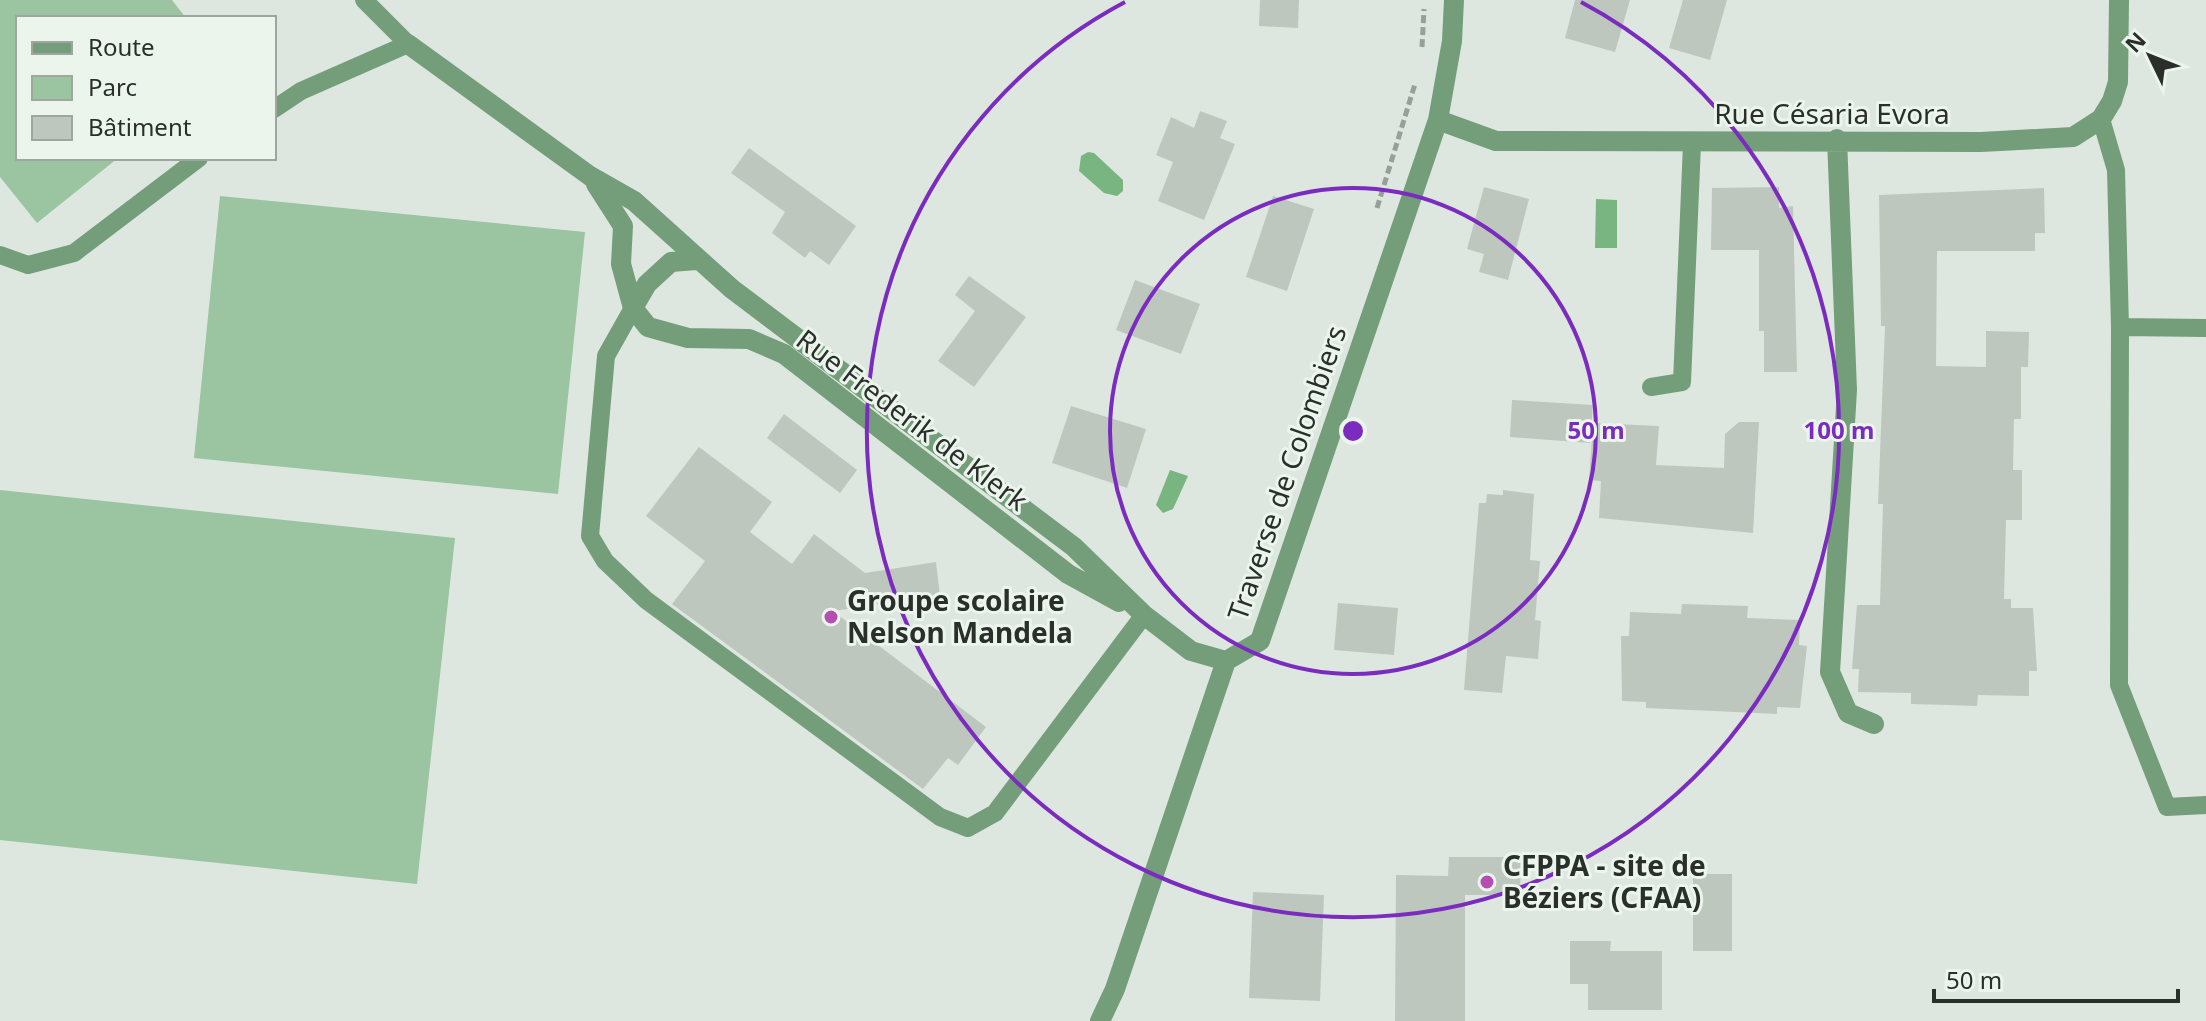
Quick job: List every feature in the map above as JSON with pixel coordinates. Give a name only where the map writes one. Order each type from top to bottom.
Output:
[{"type":"street","name":"Traverse de Colombiers","points":[[1226,661],[1260,641],[1438,120],[1452,41],[1454,0]]},
{"type":"street","points":[[2101,119],[2112,101],[2118,82],[2119,0]]},
{"type":"street","name":"Rue Frederik de Klerk","points":[[408,44],[590,176],[634,201],[696,260],[1074,547],[1144,615],[1191,651],[1226,661]]},
{"type":"street","name":"Rue Césaria Evora","points":[[1438,120],[1496,141],[1692,144],[1837,139],[1981,142],[2073,137],[2101,119]]},
{"type":"street","points":[[1837,139],[1847,390],[1830,672],[1848,713],[1874,724]]},
{"type":"street","name":"Rue Frederik de Klerk","points":[[590,176],[623,226],[621,264],[633,308],[648,327],[688,338],[749,339],[784,354],[1068,574],[1144,615]]},
{"type":"street","points":[[633,308],[647,284],[671,262],[696,260]]},
{"type":"street","points":[[1100,1021],[1115,989],[1226,661]]},
{"type":"street","points":[[1110,1021],[1115,989]]},
{"type":"lane","name":"Rue Frederik de Klerk","points":[[364,0],[408,44]]},
{"type":"lane","points":[[276,108],[301,91],[408,44]]},
{"type":"lane","points":[[2101,119],[2116,170],[2120,327],[2119,685],[2167,807],[2206,805]]},
{"type":"lane","points":[[1651,387],[1682,382],[1692,144]]},
{"type":"lane","points":[[0,255],[28,265],[74,253],[196,160]]},
{"type":"lane","points":[[633,308],[606,356],[590,536],[605,561],[646,600],[940,817],[968,828],[995,813],[1144,615]]},
{"type":"lane","points":[[2120,327],[2206,328]]},
{"type":"path","points":[[1421,61],[1425,0]]},
{"type":"path","points":[[1375,216],[1417,73]]},
{"type":"green space","points":[[0,0],[172,0],[184,16],[16,16],[16,160],[116,160],[37,223],[0,177]]},
{"type":"green space","points":[[220,196],[585,232],[558,494],[194,458]]},
{"type":"green space","points":[[0,490],[455,538],[417,884],[0,840]]},
{"type":"shaded area","points":[[1094,153],[1123,180],[1123,191],[1117,196],[1104,193],[1079,171],[1081,156]]},
{"type":"shaded area","points":[[1596,199],[1617,200],[1617,248],[1595,248]]},
{"type":"shaded area","points":[[1170,470],[1188,476],[1173,509],[1163,513],[1156,505]]},
{"type":"building","points":[[1260,0],[1299,0],[1298,28],[1259,26]]},
{"type":"building","points":[[1575,0],[1630,0],[1615,52],[1565,38]]},
{"type":"building","points":[[1683,0],[1727,0],[1710,60],[1669,48]]},
{"type":"building","points":[[1200,111],[1227,121],[1220,138],[1235,144],[1204,220],[1158,201],[1173,162],[1156,155],[1171,117],[1194,128]]},
{"type":"building","points":[[749,148],[856,226],[829,265],[810,251],[805,258],[772,233],[785,212],[731,173]]},
{"type":"building","points":[[1484,187],[1529,199],[1508,280],[1479,272],[1484,254],[1467,249]]},
{"type":"building","points":[[1779,187],[1779,208],[1793,206],[1797,372],[1764,372],[1764,331],[1759,331],[1759,250],[1711,250],[1712,188]]},
{"type":"building","points":[[2044,188],[2045,233],[2035,233],[2035,251],[1937,251],[1936,366],[1986,367],[1986,331],[2029,332],[2028,367],[2021,367],[2021,419],[2014,419],[2013,470],[2022,470],[2022,520],[2006,520],[2004,599],[2011,599],[2011,608],[2033,608],[2037,671],[2029,671],[2029,696],[1978,695],[1977,706],[1911,704],[1911,693],[1858,692],[1859,669],[1852,669],[1857,605],[1880,605],[1883,504],[1878,504],[1885,326],[1881,326],[1879,195]]},
{"type":"building","points":[[1273,196],[1314,209],[1287,291],[1246,277]]},
{"type":"building","points":[[969,276],[1026,317],[974,387],[938,361],[975,311],[955,295]]},
{"type":"building","points":[[1135,280],[1200,304],[1181,354],[1116,330]]},
{"type":"building","points":[[1512,400],[1593,405],[1590,443],[1510,437]]},
{"type":"building","points":[[1071,406],[1146,429],[1127,488],[1052,463]]},
{"type":"building","points":[[784,414],[857,470],[840,493],[767,438]]},
{"type":"building","points":[[1739,422],[1759,422],[1753,533],[1599,518],[1601,481],[1589,480],[1593,423],[1659,426],[1656,465],[1724,468],[1725,434]]},
{"type":"building","points":[[699,447],[772,502],[750,532],[792,564],[814,534],[865,573],[936,562],[940,596],[833,611],[986,727],[958,765],[948,758],[923,789],[672,604],[705,561],[646,516]]},
{"type":"building","points":[[1503,490],[1534,494],[1530,560],[1540,561],[1535,620],[1541,621],[1538,659],[1506,656],[1502,693],[1464,690],[1479,503],[1486,503],[1487,494],[1503,495]]},
{"type":"building","points":[[1338,603],[1398,608],[1394,655],[1334,650]]},
{"type":"building","points":[[1682,604],[1748,606],[1747,618],[1800,620],[1799,645],[1807,646],[1800,708],[1777,707],[1777,714],[1646,708],[1646,702],[1622,701],[1621,636],[1629,636],[1630,612],[1681,614]]},
{"type":"building","points":[[1449,857],[1521,857],[1520,895],[1465,895],[1465,1021],[1395,1021],[1396,875],[1448,876]]},
{"type":"building","points":[[1693,874],[1732,874],[1732,951],[1693,951]]},
{"type":"building","points":[[1253,892],[1324,895],[1320,1001],[1249,998]]},
{"type":"building","points":[[1570,941],[1611,941],[1610,951],[1662,951],[1662,1010],[1588,1010],[1588,984],[1570,984]]},
{"type":"place","name":"Groupe scolaire Nelson Mandela","points":[[831,617]]},
{"type":"place","name":"CFPPA - site de Béziers (CFAA)","points":[[1487,882]]}]
